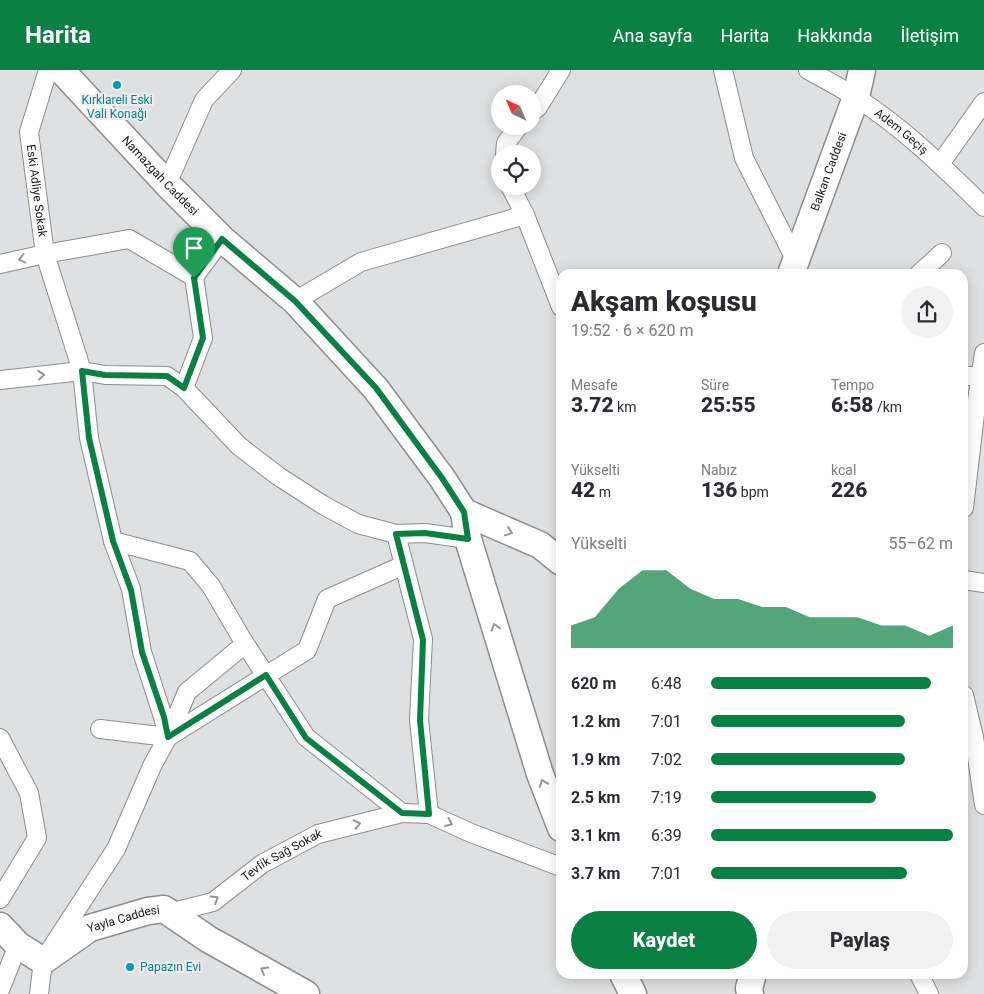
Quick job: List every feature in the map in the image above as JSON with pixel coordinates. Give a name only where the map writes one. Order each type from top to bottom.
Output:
[{"type":"street","name":"Eski Adliye Sokak","points":[[48,70],[29,132],[45,254],[82,371],[89,438],[113,541],[131,590],[142,652],[164,717],[168,737]]},
{"type":"street","name":"Namazgah Caddesi","points":[[61,70],[167,184],[222,239],[295,301],[376,388],[442,478],[464,512]]},
{"type":"street","points":[[167,184],[204,100],[232,70]]},
{"type":"street","points":[[541,102],[561,70]]},
{"type":"street","points":[[723,70],[744,158],[793,267]]},
{"type":"street","name":"Adem Geçiş","points":[[808,70],[856,97],[891,123],[940,164],[984,207]]},
{"type":"street","name":"Balkan Caddesi","points":[[793,267],[856,97],[862,70]]},
{"type":"street","points":[[940,164],[984,102]]},
{"type":"street","points":[[515,195],[525,215],[556,294]]},
{"type":"street","points":[[295,301],[361,262],[525,215]]},
{"type":"street","points":[[0,264],[129,239],[194,278]]},
{"type":"street","points":[[184,388],[203,338],[194,278],[222,239]]},
{"type":"street","points":[[924,269],[942,253]]},
{"type":"street","points":[[968,442],[972,376],[984,353]]},
{"type":"street","points":[[0,380],[82,371],[105,375],[167,376],[184,388],[239,446],[278,476],[358,524],[396,534],[425,533],[468,539]]},
{"type":"street","points":[[464,512],[468,539],[540,774],[556,815]]},
{"type":"street","points":[[464,512],[540,545],[556,558]]},
{"type":"street","points":[[396,534],[423,640],[420,720],[429,814],[470,833],[556,865]]},
{"type":"street","points":[[113,541],[190,561],[211,586],[245,644],[306,738],[402,813]]},
{"type":"street","points":[[100,729],[168,737],[307,650],[327,599],[404,566]]},
{"type":"street","points":[[968,581],[984,583]]},
{"type":"street","points":[[39,994],[43,960],[116,849],[187,692],[245,644]]},
{"type":"street","points":[[968,711],[974,736],[984,804]]},
{"type":"street","points":[[0,738],[29,793],[37,838],[0,900]]},
{"type":"street","name":"Tevfik Sağ Sokak","points":[[169,913],[213,902],[262,864],[318,834],[402,813],[429,814]]},
{"type":"street","name":"Yayla Caddesi","points":[[43,960],[90,928],[148,911],[164,910],[208,939],[306,994]]},
{"type":"street","points":[[0,926],[18,945],[43,960]]},
{"type":"street","points":[[0,990],[18,945]]},
{"type":"street","points":[[625,979],[633,994]]},
{"type":"street","points":[[922,979],[929,994]]},
{"type":"place","name":"Kırklareli Eski Vali Konağı","points":[[117,85]]},
{"type":"place","name":"Papazın Evi","points":[[130,967]]},
{"type":"route","points":[[222,239],[295,301],[376,388],[442,478],[464,512],[468,539],[425,533],[396,534],[423,640],[420,720],[429,814],[402,813],[306,738],[266,675],[168,737],[164,717],[142,652],[131,590],[113,541],[89,438],[82,371],[105,375],[167,376],[184,388],[203,338],[194,278],[222,239]]}]
